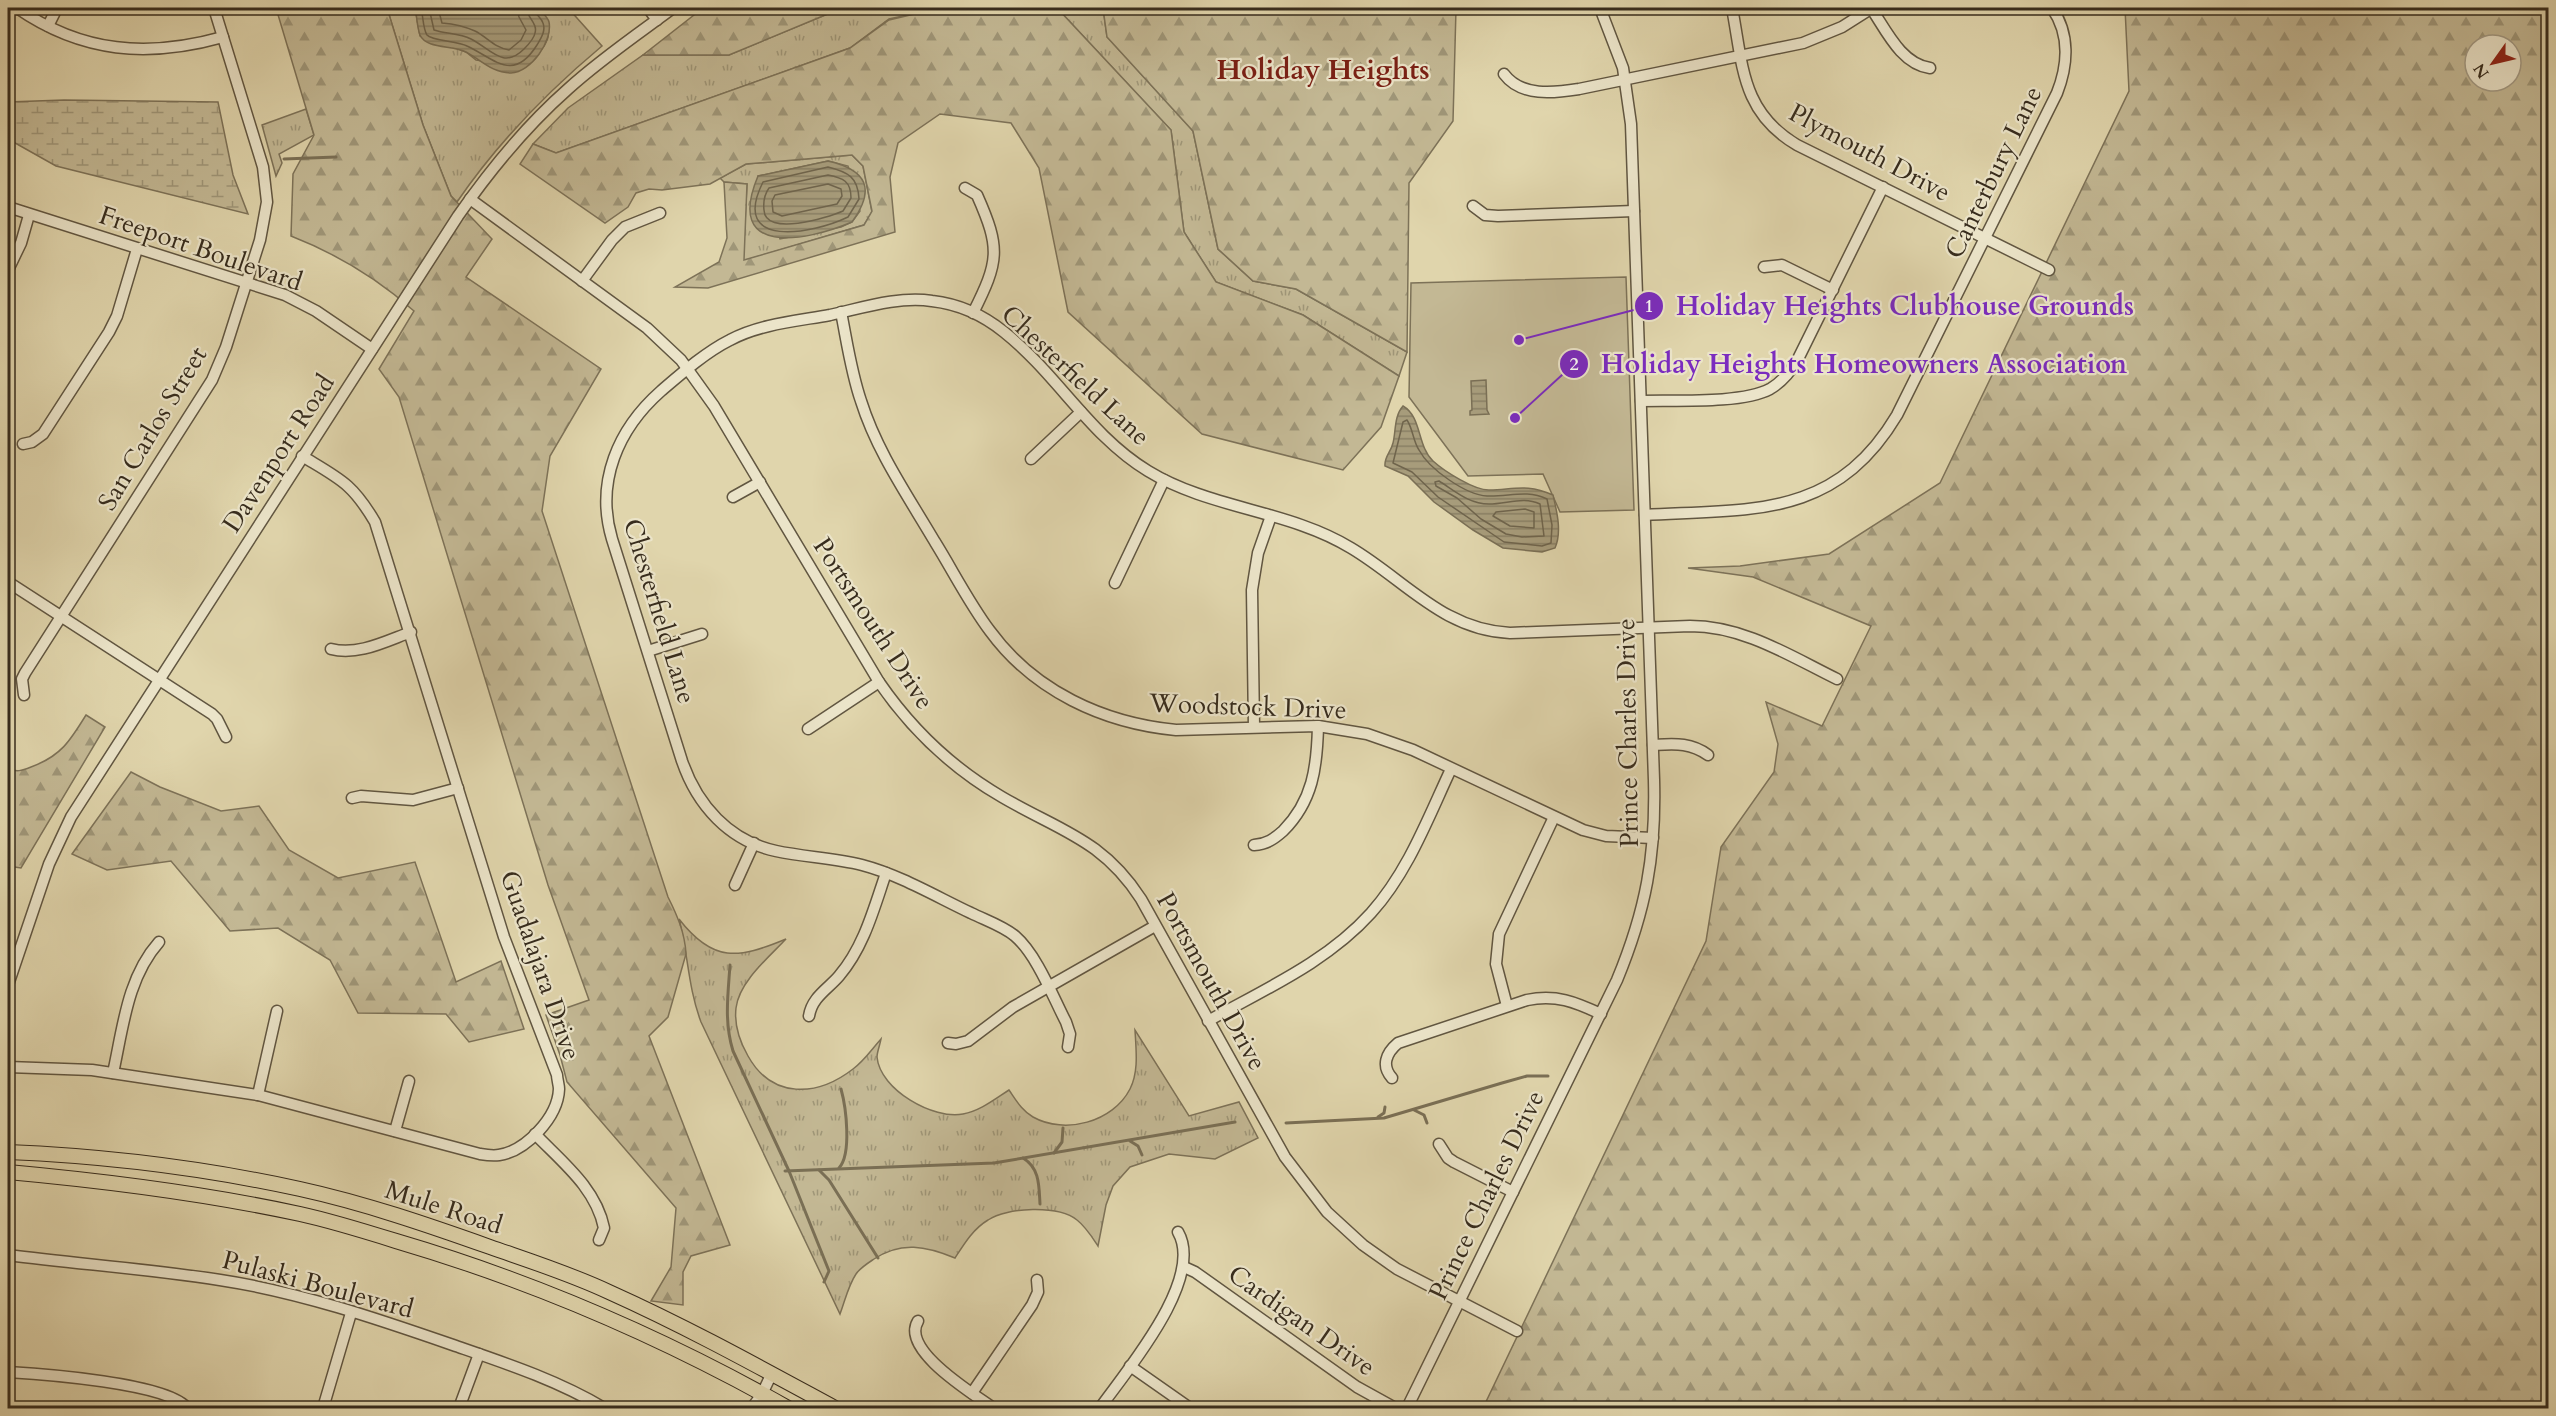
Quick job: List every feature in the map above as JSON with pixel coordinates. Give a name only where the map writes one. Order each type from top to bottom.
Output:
[{"type":"main road","name":"Mule Road","points":[[8,1152],[83,1155],[187,1169],[300,1189],[384,1212],[518,1257],[607,1291],[771,1373],[835,1408]]},
{"type":"main road","name":"Mule Road","points":[[8,1172],[138,1185],[192,1193],[302,1214],[380,1236],[517,1281],[615,1322],[693,1356],[788,1408]]},
{"type":"street","points":[[17,8],[48,26],[86,42],[130,50],[179,48],[223,37]]},
{"type":"street","points":[[48,26],[57,8]]},
{"type":"street","name":"San Carlos Street","points":[[24,695],[22,679],[206,391],[222,358],[266,216],[267,188],[263,167],[214,8]]},
{"type":"street","points":[[648,8],[657,20]]},
{"type":"street","name":"Davenport Road","points":[[8,981],[60,839],[84,796],[470,199],[508,151],[563,94],[673,8]]},
{"type":"street","name":"Prince Charles Drive","points":[[1407,1408],[1621,971],[1638,926],[1647,890],[1653,838],[1653,746],[1630,114],[1626,80],[1616,44],[1600,8]]},
{"type":"street","name":"Plymouth Drive","points":[[1732,8],[1752,100],[1778,133],[1797,145],[2049,270]]},
{"type":"street","points":[[1504,74],[1514,84],[1540,92],[1566,91],[1814,40],[1842,27],[1872,8],[1906,58],[1916,65],[1929,68]]},
{"type":"street","name":"Canterbury Lane","points":[[1645,515],[1778,506],[1815,493],[1856,467],[1882,439],[1897,415],[2061,84],[2065,66],[2065,44],[2060,22],[2052,8]]},
{"type":"street","points":[[1641,400],[1738,398],[1770,389],[1783,379],[1794,366],[1883,187]]},
{"type":"street","points":[[964,188],[977,195],[995,252],[989,280],[973,313]]},
{"type":"street","name":"Portsmouth Drive","points":[[470,199],[647,328],[689,369],[706,392],[879,682],[908,720],[938,752],[995,793],[1104,854],[1130,883],[1285,1157],[1327,1212],[1381,1258],[1458,1302],[1516,1331]]},
{"type":"street","points":[[1473,206],[1485,215],[1498,216],[1634,211]]},
{"type":"street","name":"Freeport Boulevard","points":[[8,207],[297,301],[372,350]]},
{"type":"street","points":[[582,280],[612,240],[625,227],[660,213]]},
{"type":"street","points":[[8,270],[21,243],[29,215]]},
{"type":"street","points":[[23,444],[32,442],[43,434],[105,340],[117,316],[137,249]]},
{"type":"street","points":[[1764,267],[1782,265],[1833,290]]},
{"type":"street","name":"Chesterfield Lane","points":[[1068,1047],[1069,1029],[1028,951],[1015,936],[886,873],[859,865],[776,851],[754,843],[716,819],[694,790],[685,769],[609,529],[606,509],[607,483],[614,456],[633,421],[662,390],[720,346],[745,334],[841,312],[918,300],[948,304],[991,322],[1012,339],[1119,451],[1164,480],[1339,540],[1365,556],[1444,614],[1471,626],[1510,633],[1700,626],[1737,632],[1837,679]]},
{"type":"street","name":"Woodstock Drive","points":[[841,312],[856,385],[877,441],[980,617],[1010,654],[1032,675],[1061,695],[1121,721],[1176,730],[1318,726],[1379,737],[1595,834],[1653,838]]},
{"type":"street","points":[[1031,459],[1081,412]]},
{"type":"street","name":"Guadalajara Drive","points":[[8,1067],[92,1070],[258,1095],[480,1155],[500,1155],[518,1149],[534,1134],[555,1106],[559,1089],[556,1075],[504,937],[375,522],[361,498],[346,483],[302,456]]},
{"type":"street","points":[[1115,583],[1164,480]]},
{"type":"street","points":[[733,497],[760,482]]},
{"type":"street","points":[[1254,727],[1252,590],[1258,553],[1271,516]]},
{"type":"street","points":[[8,582],[212,714],[226,737]]},
{"type":"street","points":[[331,649],[344,653],[363,649],[411,632]]},
{"type":"street","points":[[648,651],[702,634]]},
{"type":"street","points":[[808,729],[879,682]]},
{"type":"street","points":[[1254,845],[1263,845],[1275,838],[1296,817],[1308,797],[1317,765],[1318,726]]},
{"type":"street","points":[[1653,746],[1685,744],[1699,748],[1708,755]]},
{"type":"street","points":[[1208,1021],[1320,958],[1339,944],[1372,911],[1407,861],[1451,769]]},
{"type":"street","points":[[352,798],[362,796],[412,800],[458,788]]},
{"type":"street","points":[[1508,1006],[1496,964],[1499,934],[1554,817]]},
{"type":"street","points":[[735,885],[754,843]]},
{"type":"street","points":[[809,1016],[813,1001],[841,973],[857,949],[886,873]]},
{"type":"street","points":[[948,1043],[968,1041],[1006,1011],[1155,926]]},
{"type":"street","points":[[113,1073],[130,992],[143,964],[159,942]]},
{"type":"street","points":[[1392,1078],[1385,1063],[1392,1048],[1398,1044],[1508,1006],[1537,998],[1555,997],[1575,1001],[1601,1014]]},
{"type":"street","points":[[258,1095],[277,1011]]},
{"type":"street","points":[[395,1131],[409,1081]]},
{"type":"street","points":[[534,1134],[584,1184],[595,1199],[604,1228],[599,1240]]},
{"type":"street","points":[[1439,1144],[1448,1158],[1454,1162],[1513,1192]]},
{"type":"street","points":[[1100,1408],[1164,1316],[1184,1267],[1184,1245],[1178,1232]]},
{"type":"street","name":"Pulaski Boulevard","points":[[8,1256],[221,1280],[276,1291],[479,1354],[549,1380],[604,1408]]},
{"type":"street","name":"Cardigan Drive","points":[[1184,1267],[1195,1272],[1357,1387],[1395,1408]]},
{"type":"street","points":[[972,1393],[1032,1305],[1038,1292],[1037,1280]]},
{"type":"street","points":[[323,1408],[351,1313]]},
{"type":"street","points":[[918,1321],[915,1326],[915,1337],[925,1353],[951,1378],[993,1408]]},
{"type":"street","points":[[459,1408],[479,1354]]},
{"type":"street","points":[[1130,1366],[1190,1408]]},
{"type":"street","points":[[8,1372],[74,1377],[157,1393],[176,1399],[187,1408]]},
{"type":"street","points":[[752,1408],[762,1394],[771,1373]]},
{"type":"green space","points":[[276,8],[387,8],[423,125],[451,196],[492,239],[466,277],[601,369],[550,456],[542,511],[668,897],[684,939],[686,954],[668,1017],[649,1036],[730,1245],[691,1256],[683,1272],[683,1305],[651,1301],[671,1267],[676,1208],[567,1082],[546,1015],[589,1000],[548,885],[399,397],[379,369],[414,311],[386,288],[356,268],[291,236],[293,174],[314,135]]},
{"type":"green space","points":[[387,8],[415,8],[420,36],[437,45],[451,46],[466,52],[476,60],[525,67],[544,46],[549,32],[548,25],[538,8],[568,8],[602,46],[562,81],[506,138],[457,202],[451,196],[423,125]]},
{"type":"green space","points":[[703,8],[842,8],[729,55],[643,55]]},
{"type":"green space","points":[[842,8],[940,8],[889,19],[850,48],[556,153],[533,144],[568,108],[643,55],[729,55]]},
{"type":"green space","points":[[940,8],[1057,8],[1171,130],[1184,232],[1216,282],[1303,315],[1399,376],[1381,427],[1343,470],[1202,434],[1068,312],[1039,168],[1011,123],[940,114],[898,143],[890,177],[895,232],[708,288],[675,287],[719,262],[727,238],[724,182],[747,184],[744,260],[864,225],[872,211],[863,166],[852,155],[746,164],[710,184],[662,190],[649,189],[636,193],[628,207],[605,223],[520,164],[533,144],[556,153],[850,48],[889,20]]},
{"type":"green space","points":[[1057,8],[1103,8],[1107,37],[1193,131],[1218,249],[1253,281],[1296,289],[1407,352],[1399,376],[1303,315],[1216,282],[1184,232],[1171,130]]},
{"type":"green space","points":[[1103,8],[1460,8],[1456,9],[1453,121],[1409,183],[1407,352],[1296,289],[1253,281],[1218,249],[1193,131],[1107,37]]},
{"type":"green space","points":[[2125,8],[2548,8],[2548,1408],[1483,1408],[1706,941],[1721,847],[1774,772],[1778,744],[1766,702],[1822,726],[1871,626],[1753,577],[1688,568],[1740,566],[1829,554],[1940,483],[2129,91]]},
{"type":"green space","points":[[64,100],[218,102],[233,175],[248,214],[56,166],[8,139],[8,102]]},
{"type":"green space","points":[[306,109],[314,135],[279,154],[282,163],[276,176],[262,125]]},
{"type":"green space","points":[[852,155],[863,166],[872,212],[864,225],[743,261],[747,184],[724,182],[720,178],[746,164]],"holes":[[[828,161],[848,166],[860,211],[852,222],[841,227],[780,239],[758,176]]]},
{"type":"green space","points":[[1626,277],[1634,510],[1560,512],[1543,474],[1468,476],[1409,397],[1411,283]]},
{"type":"green space","points":[[86,715],[105,727],[21,868],[8,866],[8,769],[22,770],[50,758],[64,747]]},
{"type":"green space","points":[[131,772],[160,787],[221,811],[259,806],[289,850],[338,878],[415,862],[456,982],[501,961],[524,1029],[469,1042],[446,1014],[358,1013],[330,960],[278,928],[230,931],[171,861],[107,870],[72,854]]},
{"type":"green space","points":[[679,919],[703,944],[727,953],[754,951],[786,939],[749,979],[738,998],[736,1008],[738,1033],[748,1056],[769,1080],[782,1086],[810,1089],[825,1085],[853,1069],[881,1039],[877,1057],[880,1069],[898,1091],[924,1107],[951,1115],[963,1114],[981,1107],[1009,1090],[1029,1115],[1059,1125],[1073,1125],[1100,1117],[1112,1110],[1130,1089],[1136,1068],[1135,1030],[1189,1116],[1239,1102],[1258,1138],[1215,1159],[1169,1154],[1130,1167],[1113,1186],[1106,1205],[1098,1246],[1089,1232],[1069,1215],[1046,1210],[1020,1210],[1007,1212],[988,1220],[973,1232],[955,1258],[914,1247],[884,1253],[856,1274],[840,1314],[701,1022],[693,996]]},
{"type":"water","points":[[415,8],[538,8],[548,20],[548,38],[539,54],[526,67],[511,73],[498,71],[461,50],[428,43],[420,35]]},
{"type":"water","points":[[828,161],[852,170],[864,182],[864,200],[852,222],[813,235],[793,238],[775,237],[760,231],[752,220],[750,202],[758,176]]},
{"type":"water","points":[[1486,380],[1489,414],[1470,415],[1472,410],[1471,381]]},
{"type":"water","points":[[1403,406],[1417,424],[1428,455],[1452,475],[1468,484],[1484,489],[1529,488],[1553,495],[1558,529],[1555,548],[1542,552],[1503,548],[1434,502],[1408,476],[1385,466],[1393,443],[1397,419]]},
{"type":"waterway","points":[[284,159],[336,157]]},
{"type":"waterway","points":[[730,965],[728,1019],[733,1051],[789,1171],[829,1271],[824,1282]]},
{"type":"waterway","points":[[1286,1123],[1384,1118],[1527,1076],[1548,1076]]},
{"type":"waterway","points":[[839,1168],[846,1152],[847,1142],[845,1107],[841,1089]]},
{"type":"waterway","points":[[1378,1117],[1384,1113],[1385,1107]]},
{"type":"waterway","points":[[1414,1110],[1424,1115],[1427,1123]]},
{"type":"waterway","points":[[785,1171],[994,1163],[1235,1122]]},
{"type":"waterway","points":[[1054,1153],[1062,1142],[1063,1128]]},
{"type":"waterway","points":[[1130,1141],[1138,1146],[1142,1155]]},
{"type":"waterway","points":[[1023,1158],[1036,1172],[1040,1204]]},
{"type":"waterway","points":[[819,1170],[829,1180],[878,1258]]},
{"type":"place","name":"Holiday Heights Clubhouse Grounds","points":[[1519,340]]},
{"type":"place","name":"Holiday Heights Homeowners Association","points":[[1515,418]]},
{"type":"district","name":"Holiday Heights","points":[[1323,69]]}]
